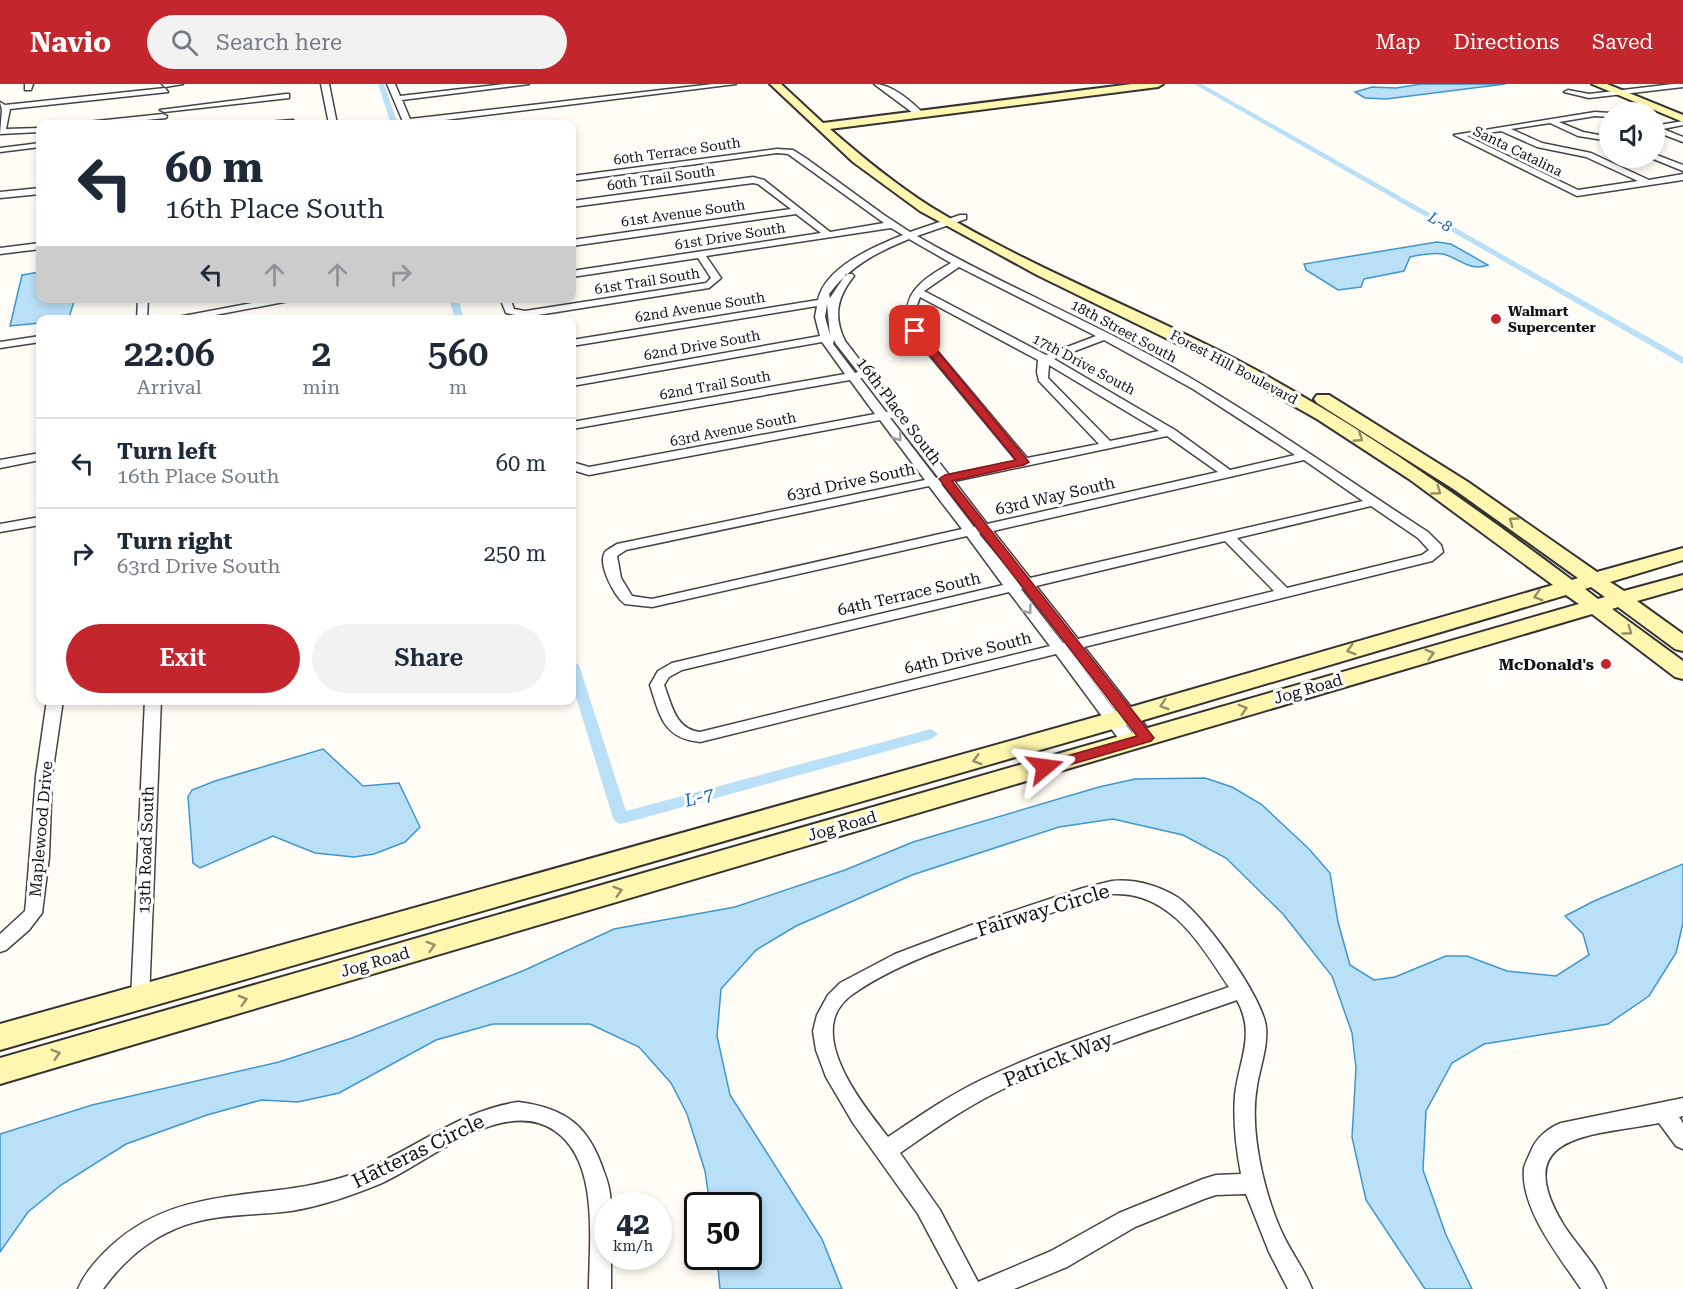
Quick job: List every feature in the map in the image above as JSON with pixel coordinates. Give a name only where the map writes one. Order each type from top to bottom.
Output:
[{"type":"main road","name":"Forest Hill Boulevard","points":[[775,84],[827,126]]},
{"type":"main road","name":"Forest Hill Boulevard","points":[[790,84],[827,126],[876,174],[1069,283],[1100,293],[1211,343]]},
{"type":"main road","points":[[827,126],[1158,84]]},
{"type":"main road","points":[[1598,84],[1683,120]]},
{"type":"main road","name":"Forest Hill Boulevard","points":[[959,222],[1032,254],[1211,343],[1389,457],[1683,672]]},
{"type":"main road","points":[[1211,343],[1341,409],[1458,482],[1683,644]]},
{"type":"main road","name":"Jog Road","points":[[0,1071],[1130,729],[1569,587],[1683,554]]},
{"type":"main road","name":"Jog Road","points":[[0,1037],[1130,729],[1308,689],[1683,581]]},
{"type":"street","points":[[36,129],[1,132],[3,106],[179,84]]},
{"type":"street","points":[[325,84],[332,120]]},
{"type":"street","points":[[391,84],[406,120]]},
{"type":"street","points":[[398,98],[525,84]]},
{"type":"street","points":[[432,120],[732,84]]},
{"type":"street","points":[[878,84],[920,114]]},
{"type":"street","points":[[1567,92],[1589,96],[1615,91],[1683,85]]},
{"type":"street","points":[[1659,86],[1683,97]]},
{"type":"street","points":[[163,117],[165,87]]},
{"type":"street","points":[[130,120],[163,117],[286,96]]},
{"type":"street","name":"Santa Catalina","points":[[1599,114],[1458,135],[1571,192],[1582,193],[1683,177]]},
{"type":"street","points":[[1665,124],[1683,120]]},
{"type":"street","points":[[1551,121],[1581,134],[1599,137]]},
{"type":"street","points":[[1502,128],[1540,145],[1588,155],[1647,183]]},
{"type":"street","points":[[1665,131],[1683,140]]},
{"type":"street","points":[[0,150],[36,146]]},
{"type":"street","name":"60th Terrace South","points":[[576,178],[786,151]]},
{"type":"street","name":"18th Street South","points":[[786,151],[793,153],[892,225],[914,238],[958,263],[1105,336],[1208,393],[1307,456],[1423,535],[1434,543],[1436,552]]},
{"type":"street","points":[[1665,161],[1683,168]]},
{"type":"street","name":"60th Trail South","points":[[576,203],[753,180],[761,182],[798,211]]},
{"type":"street","points":[[0,195],[36,190]]},
{"type":"street","points":[[798,211],[829,235]]},
{"type":"street","name":"61st Avenue South","points":[[576,242],[798,211]]},
{"type":"street","points":[[827,302],[846,280],[854,266],[914,238],[959,222]]},
{"type":"street","name":"61st Drive South","points":[[576,273],[892,225]]},
{"type":"street","points":[[0,251],[36,246]]},
{"type":"street","name":"61st Trail South","points":[[506,303],[508,309],[514,313],[525,314],[713,283],[716,278],[700,255]]},
{"type":"street","points":[[958,263],[934,277],[918,292],[910,313],[917,334],[1024,462]]},
{"type":"street","name":"17th Drive South","points":[[918,292],[1123,401],[1171,432],[1228,474]]},
{"type":"street","name":"16th Place South","points":[[827,302],[831,315],[831,338],[889,415],[932,482],[1058,650],[1130,729]]},
{"type":"street","name":"62nd Avenue South","points":[[576,342],[827,302]]},
{"type":"street","points":[[197,315],[270,303]]},
{"type":"street","points":[[1105,336],[1044,359],[1042,365],[1043,379],[1107,445]]},
{"type":"street","name":"62nd Drive South","points":[[576,381],[831,338]]},
{"type":"street","points":[[0,345],[36,340]]},
{"type":"street","name":"62nd Trail South","points":[[576,425],[859,375]]},
{"type":"street","name":"16th Place South","points":[[889,415],[945,479],[1074,646],[1130,729]]},
{"type":"street","name":"63rd Avenue South","points":[[576,468],[589,471],[889,415]]},
{"type":"street","name":"63rd Drive South","points":[[635,603],[623,597],[609,563],[611,554],[622,547],[1171,432]]},
{"type":"street","name":"63rd Way South","points":[[635,603],[652,603],[1307,456]]},
{"type":"street","points":[[0,464],[36,459]]},
{"type":"street","name":"64th Terrace South","points":[[682,735],[672,725],[657,685],[669,669],[1373,502]]},
{"type":"street","points":[[0,528],[36,522]]},
{"type":"street","points":[[1228,536],[1284,593]]},
{"type":"street","name":"64th Drive South","points":[[682,735],[700,737],[1427,558],[1436,552]]},
{"type":"street","name":"Maplewood Drive","points":[[0,945],[33,913],[40,857],[44,776],[54,705]]},
{"type":"street","name":"13th Road South","points":[[140,999],[153,705]]},
{"type":"street","name":"Fairway Circle","points":[[970,1289],[919,1195],[860,1115],[837,1075],[826,1052],[823,1030],[829,1009],[842,992],[896,962],[943,942],[1098,891],[1130,888],[1153,893],[1182,912],[1253,1010],[1257,1031],[1245,1098],[1245,1133],[1254,1183],[1280,1251],[1301,1289]]},
{"type":"street","name":"Patrick Way","points":[[886,1150],[941,1113],[1030,1068],[1241,991]]},
{"type":"street","points":[[1595,1289],[1540,1203],[1534,1177],[1538,1155],[1552,1138],[1561,1133],[1673,1110],[1683,1139]]},
{"type":"street","name":"Hatteras Circle","points":[[89,1289],[103,1270],[127,1247],[168,1221],[211,1208],[267,1205],[311,1196],[354,1183],[395,1166],[480,1119],[516,1112],[528,1112],[561,1123],[578,1137],[590,1155],[597,1188],[600,1289]]},
{"type":"street","points":[[987,1289],[1059,1259],[1127,1220],[1203,1189],[1229,1184],[1254,1183]]},
{"type":"water","points":[[1421,84],[1505,84],[1386,99],[1365,98],[1355,92],[1372,87],[1396,88]]},
{"type":"water","points":[[1437,242],[1451,244],[1488,265],[1470,266],[1449,256],[1435,253],[1410,257],[1404,271],[1364,279],[1361,287],[1338,290],[1306,270],[1304,264]]},
{"type":"water","points":[[36,273],[36,303],[74,303],[70,315],[36,315],[36,323],[10,326],[22,275]]},
{"type":"water","points":[[323,749],[363,786],[399,783],[420,827],[405,842],[374,854],[354,857],[315,853],[273,836],[200,868],[193,863],[188,797],[192,790]]},
{"type":"water","points":[[1205,778],[1232,787],[1261,804],[1309,849],[1330,873],[1338,922],[1350,965],[1374,980],[1395,977],[1446,956],[1467,956],[1507,971],[1556,976],[1589,955],[1583,934],[1565,916],[1594,901],[1683,864],[1683,923],[1676,953],[1649,996],[1608,1024],[1484,1044],[1452,1063],[1426,1111],[1423,1170],[1446,1235],[1472,1289],[1425,1289],[1366,1200],[1352,1137],[1356,1068],[1352,1033],[1332,976],[1283,914],[1226,858],[1183,835],[1113,819],[1059,827],[912,875],[796,926],[756,950],[721,989],[717,1036],[730,1095],[822,1239],[842,1289],[720,1289],[718,1270],[762,1270],[762,1192],[708,1192],[705,1171],[687,1114],[671,1083],[639,1047],[590,1024],[493,1024],[436,1040],[339,1093],[298,1102],[261,1100],[207,1115],[126,1144],[61,1185],[28,1212],[0,1252],[0,1134],[92,1105],[279,1062],[352,1038],[525,970],[614,929],[735,907],[845,870],[913,842],[1099,787],[1135,779]]},
{"type":"waterway","name":"L-7","points":[[381,84],[394,120]]},
{"type":"waterway","name":"L-8","points":[[1197,84],[1683,361]]},
{"type":"waterway","name":"L-7","points":[[455,303],[458,315]]},
{"type":"waterway","name":"L-7","points":[[576,677],[621,818],[931,734]]},
{"type":"place","name":"Walmart Supercenter","points":[[1496,319]]},
{"type":"place","name":"McDonald's","points":[[1606,664]]},
{"type":"route","points":[[915,331],[1024,462],[945,479],[1146,738],[1045,767]]}]
